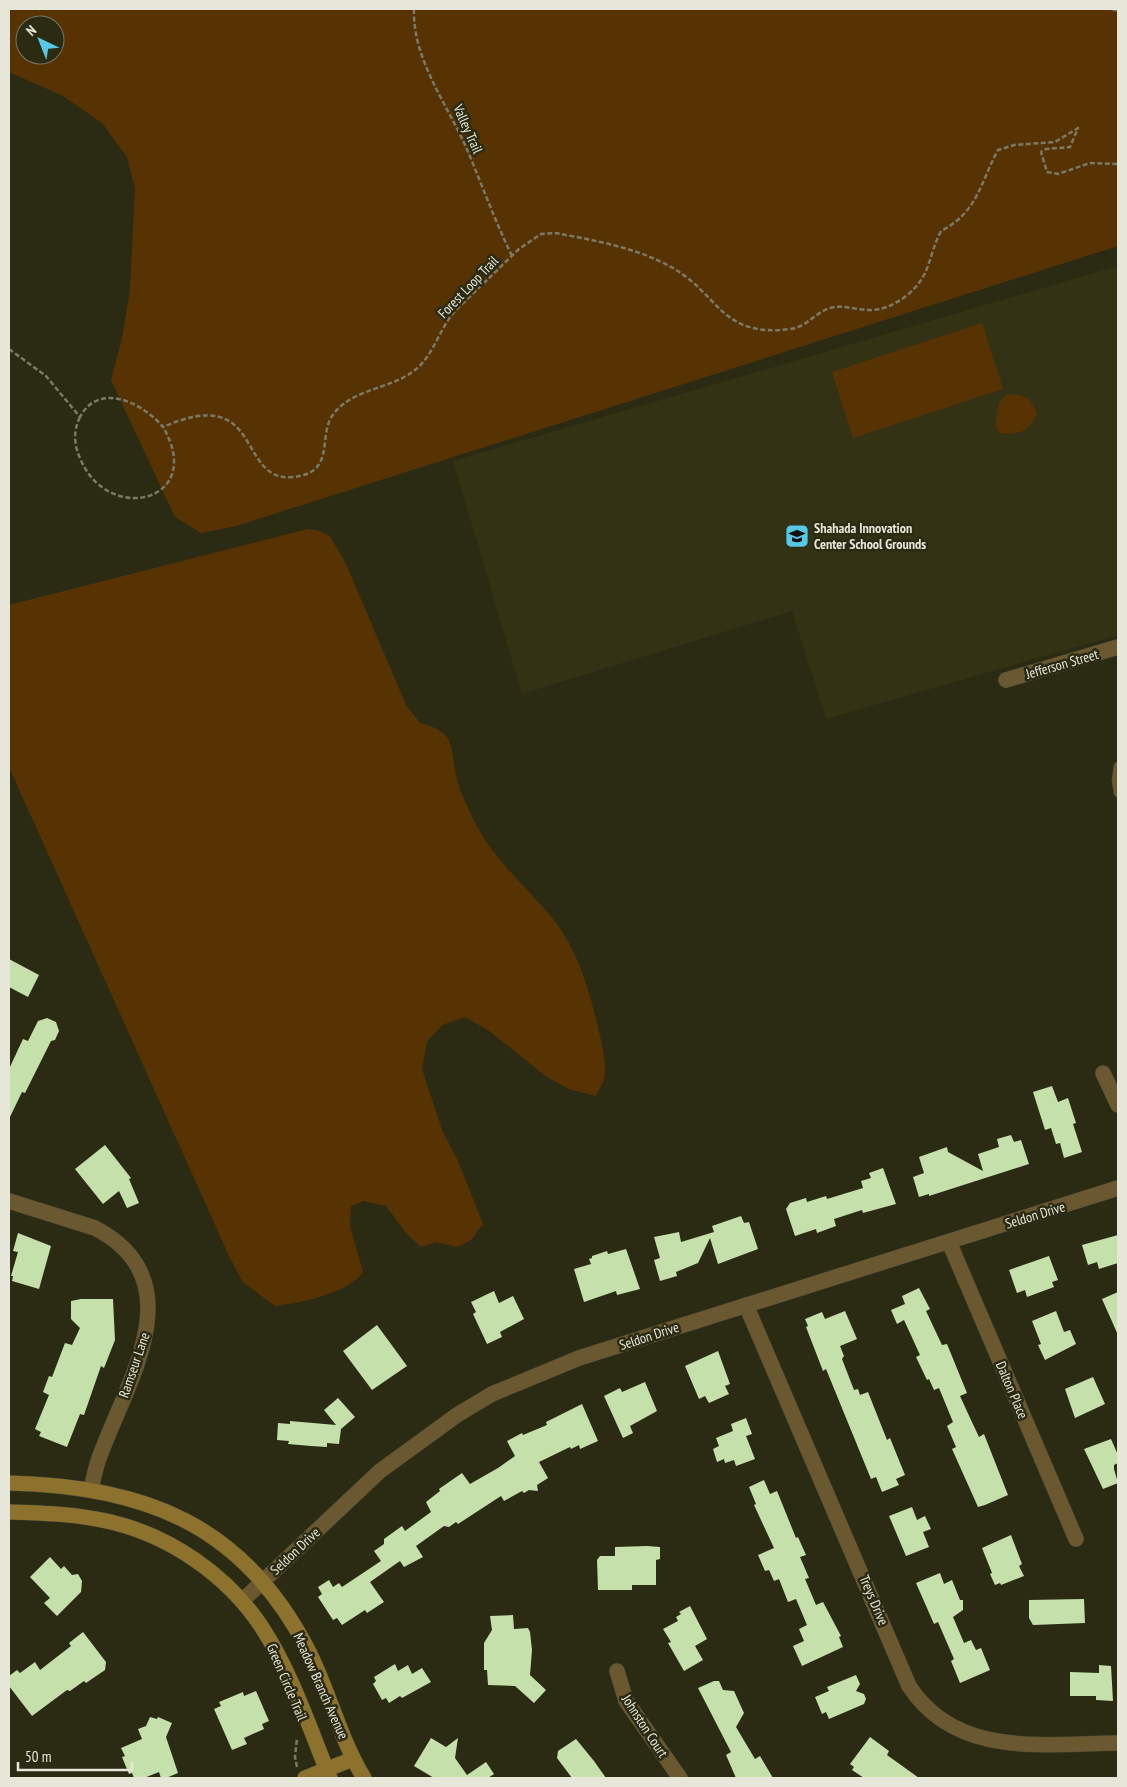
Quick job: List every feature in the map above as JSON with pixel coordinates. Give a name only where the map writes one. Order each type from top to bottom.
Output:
[{"type":"main road","name":"Meadow Branch Avenue","points":[[9,1483],[52,1484],[91,1489],[148,1503],[187,1520],[219,1541],[263,1581],[288,1614],[308,1650],[354,1759],[364,1778]]},
{"type":"main road","name":"Meadow Branch Avenue","points":[[9,1512],[50,1513],[112,1522],[151,1535],[177,1548],[203,1565],[242,1600],[261,1625],[277,1652],[309,1722],[328,1774]]},
{"type":"main road","points":[[302,1775],[328,1774],[354,1759]]},
{"type":"street","name":"Jefferson Street","points":[[1006,680],[1118,647]]},
{"type":"street","points":[[1103,1073],[1118,1106]]},
{"type":"street","name":"Seldon Drive","points":[[242,1600],[380,1471],[457,1415],[492,1394],[579,1358],[1118,1188]]},
{"type":"street","name":"Ramseur Lane","points":[[9,1201],[95,1228],[107,1235],[120,1245],[138,1268],[146,1285],[149,1301],[144,1343],[100,1454],[91,1489]]},
{"type":"street","name":"Dalton Place","points":[[948,1242],[1076,1539]]},
{"type":"street","name":"Treys Drive","points":[[746,1304],[909,1686],[918,1700],[937,1718],[971,1736],[1002,1742],[1035,1744],[1118,1743]]},
{"type":"street","name":"Johnston Court","points":[[617,1670],[619,1683],[626,1701],[680,1778]]},
{"type":"lane","points":[[1118,766],[1118,793]]},
{"type":"path","name":"Valley Trail","points":[[414,9],[418,44],[427,70],[469,154],[486,201],[512,256]]},
{"type":"path","points":[[1112,9],[1118,11]]},
{"type":"path","name":"Forest Loop Trail","points":[[163,427],[193,415],[221,416],[239,428],[249,441],[255,456],[264,467],[281,477],[301,475],[314,469],[321,461],[327,442],[327,428],[333,415],[365,390],[388,384],[414,371],[428,357],[445,322],[454,311],[512,256],[541,234],[555,233],[638,252],[673,268],[703,292],[714,306],[740,323],[754,329],[792,329],[808,323],[830,308],[870,310],[896,305],[917,287],[925,277],[941,231],[956,224],[967,213],[978,195],[998,150],[1014,145],[1055,142],[1078,128],[1070,147],[1046,149],[1041,152],[1045,168],[1049,174],[1063,173],[1090,163],[1118,164]]},
{"type":"path","points":[[9,349],[28,361],[46,376],[80,417]]},
{"type":"path","points":[[116,398],[142,407],[163,427],[173,452],[171,477],[163,490],[142,499],[116,495],[107,490],[86,470],[76,445],[76,428],[80,417],[92,403],[116,398]]},
{"type":"path","name":"Green Circle Trail","points":[[297,1735],[295,1757],[302,1775]]},
{"type":"shaded area","points":[[9,9],[1118,9],[1118,246],[236,526],[201,533],[175,517],[111,380],[122,338],[130,290],[135,188],[127,157],[102,123],[63,96],[9,72]]},
{"type":"shaded area","name":"Shahada Innovation Center School Grounds","points":[[1118,266],[1118,635],[826,719],[792,611],[522,694],[453,461]]},
{"type":"shaded area","points":[[982,323],[1003,389],[853,438],[832,372]]},
{"type":"shaded area","points":[[1007,394],[1023,396],[1030,400],[1037,415],[1026,429],[1018,433],[1000,433],[995,426],[999,403]]},
{"type":"shaded area","points":[[308,529],[320,531],[330,536],[346,564],[406,705],[420,723],[441,731],[450,743],[461,791],[486,841],[503,864],[553,919],[569,943],[581,968],[590,995],[602,1043],[605,1074],[596,1096],[569,1089],[547,1077],[488,1030],[465,1017],[442,1025],[427,1042],[422,1069],[442,1130],[458,1161],[483,1224],[471,1240],[458,1247],[436,1242],[421,1247],[407,1234],[386,1206],[364,1201],[351,1206],[350,1226],[363,1272],[347,1286],[336,1291],[323,1296],[275,1306],[243,1282],[230,1258],[9,767],[9,605]]},
{"type":"building","points":[[9,959],[39,975],[28,997],[9,987]]},
{"type":"building","points":[[47,1018],[56,1022],[59,1031],[55,1040],[51,1041],[25,1093],[22,1092],[9,1119],[9,1069],[23,1039],[28,1041],[38,1021]]},
{"type":"building","points":[[1052,1086],[1058,1102],[1068,1098],[1076,1123],[1073,1124],[1082,1152],[1064,1158],[1060,1143],[1056,1144],[1051,1128],[1045,1130],[1033,1092]]},
{"type":"building","points":[[1011,1135],[1014,1142],[1021,1140],[1029,1164],[929,1196],[929,1194],[919,1197],[913,1177],[924,1173],[919,1157],[947,1147],[948,1152],[983,1171],[978,1154],[999,1147],[997,1139]]},
{"type":"building","points":[[105,1145],[131,1178],[129,1179],[139,1203],[127,1208],[119,1191],[103,1204],[75,1169]]},
{"type":"building","points":[[883,1168],[896,1204],[863,1213],[862,1210],[834,1219],[836,1226],[817,1233],[816,1229],[795,1236],[786,1209],[790,1203],[806,1198],[807,1202],[826,1196],[827,1199],[863,1188],[861,1181],[871,1178],[869,1173]]},
{"type":"building","points":[[741,1216],[744,1223],[749,1222],[758,1249],[718,1264],[710,1238],[698,1263],[676,1272],[677,1276],[660,1281],[654,1260],[660,1258],[654,1237],[679,1232],[681,1242],[714,1232],[712,1226]]},
{"type":"building","points":[[18,1233],[51,1246],[39,1289],[12,1281],[13,1276],[11,1276],[18,1252],[13,1251]]},
{"type":"building","points":[[1118,1235],[1118,1263],[1099,1269],[1097,1262],[1088,1265],[1082,1245]]},
{"type":"building","points":[[626,1249],[640,1289],[617,1295],[616,1291],[584,1302],[574,1269],[591,1264],[589,1259],[592,1256],[607,1251],[608,1254]]},
{"type":"building","points":[[1049,1256],[1058,1280],[1052,1282],[1054,1287],[1027,1297],[1025,1290],[1017,1293],[1009,1270]]},
{"type":"building","points":[[919,1288],[930,1309],[926,1311],[942,1345],[947,1344],[967,1393],[960,1396],[979,1437],[984,1434],[1008,1495],[985,1505],[978,1507],[952,1449],[956,1447],[947,1426],[953,1422],[939,1388],[934,1390],[929,1379],[927,1380],[916,1357],[920,1355],[904,1320],[897,1324],[891,1310],[905,1304],[902,1296]]},
{"type":"building","points":[[494,1291],[499,1303],[513,1296],[524,1319],[500,1332],[502,1337],[487,1344],[473,1314],[476,1312],[471,1302]]},
{"type":"building","points":[[1118,1292],[1118,1335],[1102,1299]]},
{"type":"building","points":[[81,1299],[113,1299],[115,1340],[104,1368],[101,1366],[84,1415],[80,1414],[67,1447],[39,1436],[41,1432],[35,1429],[49,1395],[43,1392],[49,1376],[52,1377],[65,1343],[72,1345],[80,1328],[71,1319],[71,1301]]},
{"type":"building","points":[[845,1311],[857,1339],[840,1346],[844,1356],[842,1359],[854,1390],[858,1389],[860,1395],[868,1392],[887,1440],[890,1438],[905,1475],[896,1479],[899,1485],[882,1492],[876,1477],[871,1479],[826,1369],[823,1371],[806,1327],[808,1326],[805,1319],[822,1312],[825,1319]]},
{"type":"building","points":[[1056,1311],[1064,1332],[1070,1330],[1076,1344],[1045,1360],[1038,1345],[1041,1344],[1032,1321]]},
{"type":"building","points":[[377,1325],[407,1366],[372,1390],[343,1351]]},
{"type":"building","points":[[718,1351],[730,1384],[725,1386],[729,1394],[709,1403],[705,1396],[699,1399],[685,1366]]},
{"type":"building","points":[[1093,1377],[1105,1404],[1075,1418],[1065,1389]]},
{"type":"building","points":[[645,1382],[657,1411],[630,1426],[633,1433],[623,1438],[604,1396],[620,1388],[622,1392]]},
{"type":"building","points":[[338,1398],[355,1417],[341,1429],[339,1444],[327,1443],[327,1447],[311,1446],[288,1444],[289,1441],[277,1440],[278,1423],[290,1424],[290,1421],[336,1425],[324,1410]]},
{"type":"building","points":[[582,1404],[598,1441],[580,1449],[579,1445],[571,1449],[570,1447],[539,1462],[548,1478],[537,1485],[538,1491],[529,1490],[524,1493],[522,1491],[504,1501],[501,1496],[458,1524],[456,1522],[449,1527],[444,1526],[416,1546],[423,1557],[404,1567],[400,1561],[370,1582],[384,1602],[367,1613],[365,1610],[342,1625],[337,1618],[333,1620],[318,1597],[322,1594],[318,1587],[329,1580],[333,1587],[339,1583],[342,1587],[381,1561],[374,1551],[384,1544],[384,1539],[402,1526],[405,1531],[431,1512],[426,1502],[440,1491],[439,1489],[462,1473],[470,1484],[498,1468],[515,1456],[507,1441],[522,1433],[523,1435],[547,1425],[546,1422]]},
{"type":"building","points":[[746,1418],[752,1434],[746,1436],[755,1459],[736,1466],[734,1460],[725,1463],[724,1459],[717,1462],[713,1449],[719,1446],[716,1438],[733,1431],[731,1424]]},
{"type":"building","points":[[1111,1439],[1118,1455],[1118,1463],[1114,1465],[1114,1469],[1118,1483],[1103,1489],[1084,1449]]},
{"type":"building","points":[[764,1480],[770,1494],[777,1491],[796,1538],[798,1537],[806,1555],[800,1557],[809,1578],[805,1579],[816,1605],[823,1602],[841,1636],[839,1637],[843,1647],[802,1666],[793,1646],[804,1641],[799,1629],[807,1625],[796,1599],[788,1602],[779,1579],[774,1581],[769,1570],[765,1571],[758,1555],[774,1548],[754,1505],[756,1504],[749,1487]]},
{"type":"building","points":[[912,1507],[917,1520],[925,1516],[931,1529],[923,1532],[929,1547],[906,1556],[889,1516]]},
{"type":"building","points":[[1011,1535],[1022,1564],[1019,1566],[1024,1576],[1001,1585],[1000,1583],[995,1585],[982,1548]]},
{"type":"building","points":[[615,1547],[660,1547],[660,1559],[656,1560],[656,1585],[632,1585],[632,1590],[598,1590],[597,1560],[600,1556],[615,1556]]},
{"type":"building","points":[[50,1557],[61,1569],[64,1566],[72,1575],[78,1574],[82,1581],[81,1592],[57,1616],[44,1603],[50,1598],[30,1577]]},
{"type":"building","points":[[940,1573],[944,1584],[952,1580],[960,1600],[963,1600],[963,1610],[953,1617],[964,1643],[971,1640],[976,1650],[981,1648],[990,1670],[960,1683],[951,1661],[954,1659],[938,1622],[934,1624],[916,1583]]},
{"type":"building","points":[[1084,1599],[1085,1623],[1033,1625],[1029,1618],[1029,1600]]},
{"type":"building","points":[[690,1606],[707,1639],[695,1646],[703,1660],[684,1671],[668,1643],[671,1642],[663,1629],[678,1621],[676,1617],[681,1614],[679,1612]]},
{"type":"building","points":[[513,1615],[514,1629],[528,1628],[530,1632],[532,1650],[530,1675],[546,1690],[534,1703],[515,1686],[488,1685],[487,1670],[484,1670],[484,1643],[492,1630],[490,1616]]},
{"type":"building","points":[[83,1632],[106,1662],[105,1670],[86,1683],[84,1681],[70,1691],[67,1690],[32,1716],[9,1686],[9,1676],[17,1670],[20,1673],[35,1662],[40,1670],[71,1646],[69,1643]]},
{"type":"building","points":[[395,1664],[398,1671],[408,1665],[412,1674],[422,1668],[431,1682],[389,1703],[386,1698],[382,1700],[373,1684],[376,1681],[374,1677]]},
{"type":"building","points":[[1099,1665],[1111,1666],[1113,1701],[1096,1700],[1096,1696],[1070,1696],[1070,1672],[1099,1673]]},
{"type":"building","points":[[856,1675],[860,1684],[856,1691],[864,1694],[866,1699],[864,1704],[829,1719],[826,1712],[822,1714],[815,1697],[829,1691],[827,1687]]},
{"type":"building","points":[[714,1681],[719,1681],[723,1690],[734,1691],[744,1713],[736,1727],[755,1759],[760,1756],[773,1778],[736,1778],[726,1755],[731,1752],[698,1688]]},
{"type":"building","points":[[256,1691],[269,1721],[262,1724],[264,1729],[244,1738],[247,1744],[232,1750],[214,1709],[221,1706],[219,1702],[243,1692],[244,1696]]},
{"type":"building","points":[[150,1717],[157,1719],[158,1717],[172,1723],[166,1737],[178,1773],[166,1778],[161,1778],[159,1772],[144,1778],[134,1778],[132,1773],[129,1774],[122,1757],[125,1756],[121,1748],[142,1739],[138,1729],[146,1726]]},
{"type":"building","points":[[870,1737],[889,1751],[887,1755],[919,1778],[864,1778],[852,1770],[854,1767],[850,1764]]},
{"type":"building","points":[[431,1738],[446,1747],[458,1738],[455,1758],[467,1775],[486,1762],[494,1774],[488,1778],[434,1778],[414,1766]]},
{"type":"building","points":[[576,1739],[606,1778],[572,1778],[557,1758],[558,1751]]},
{"type":"place","name":"Shahada Innovation Center School Grounds","points":[[797,536]]}]
